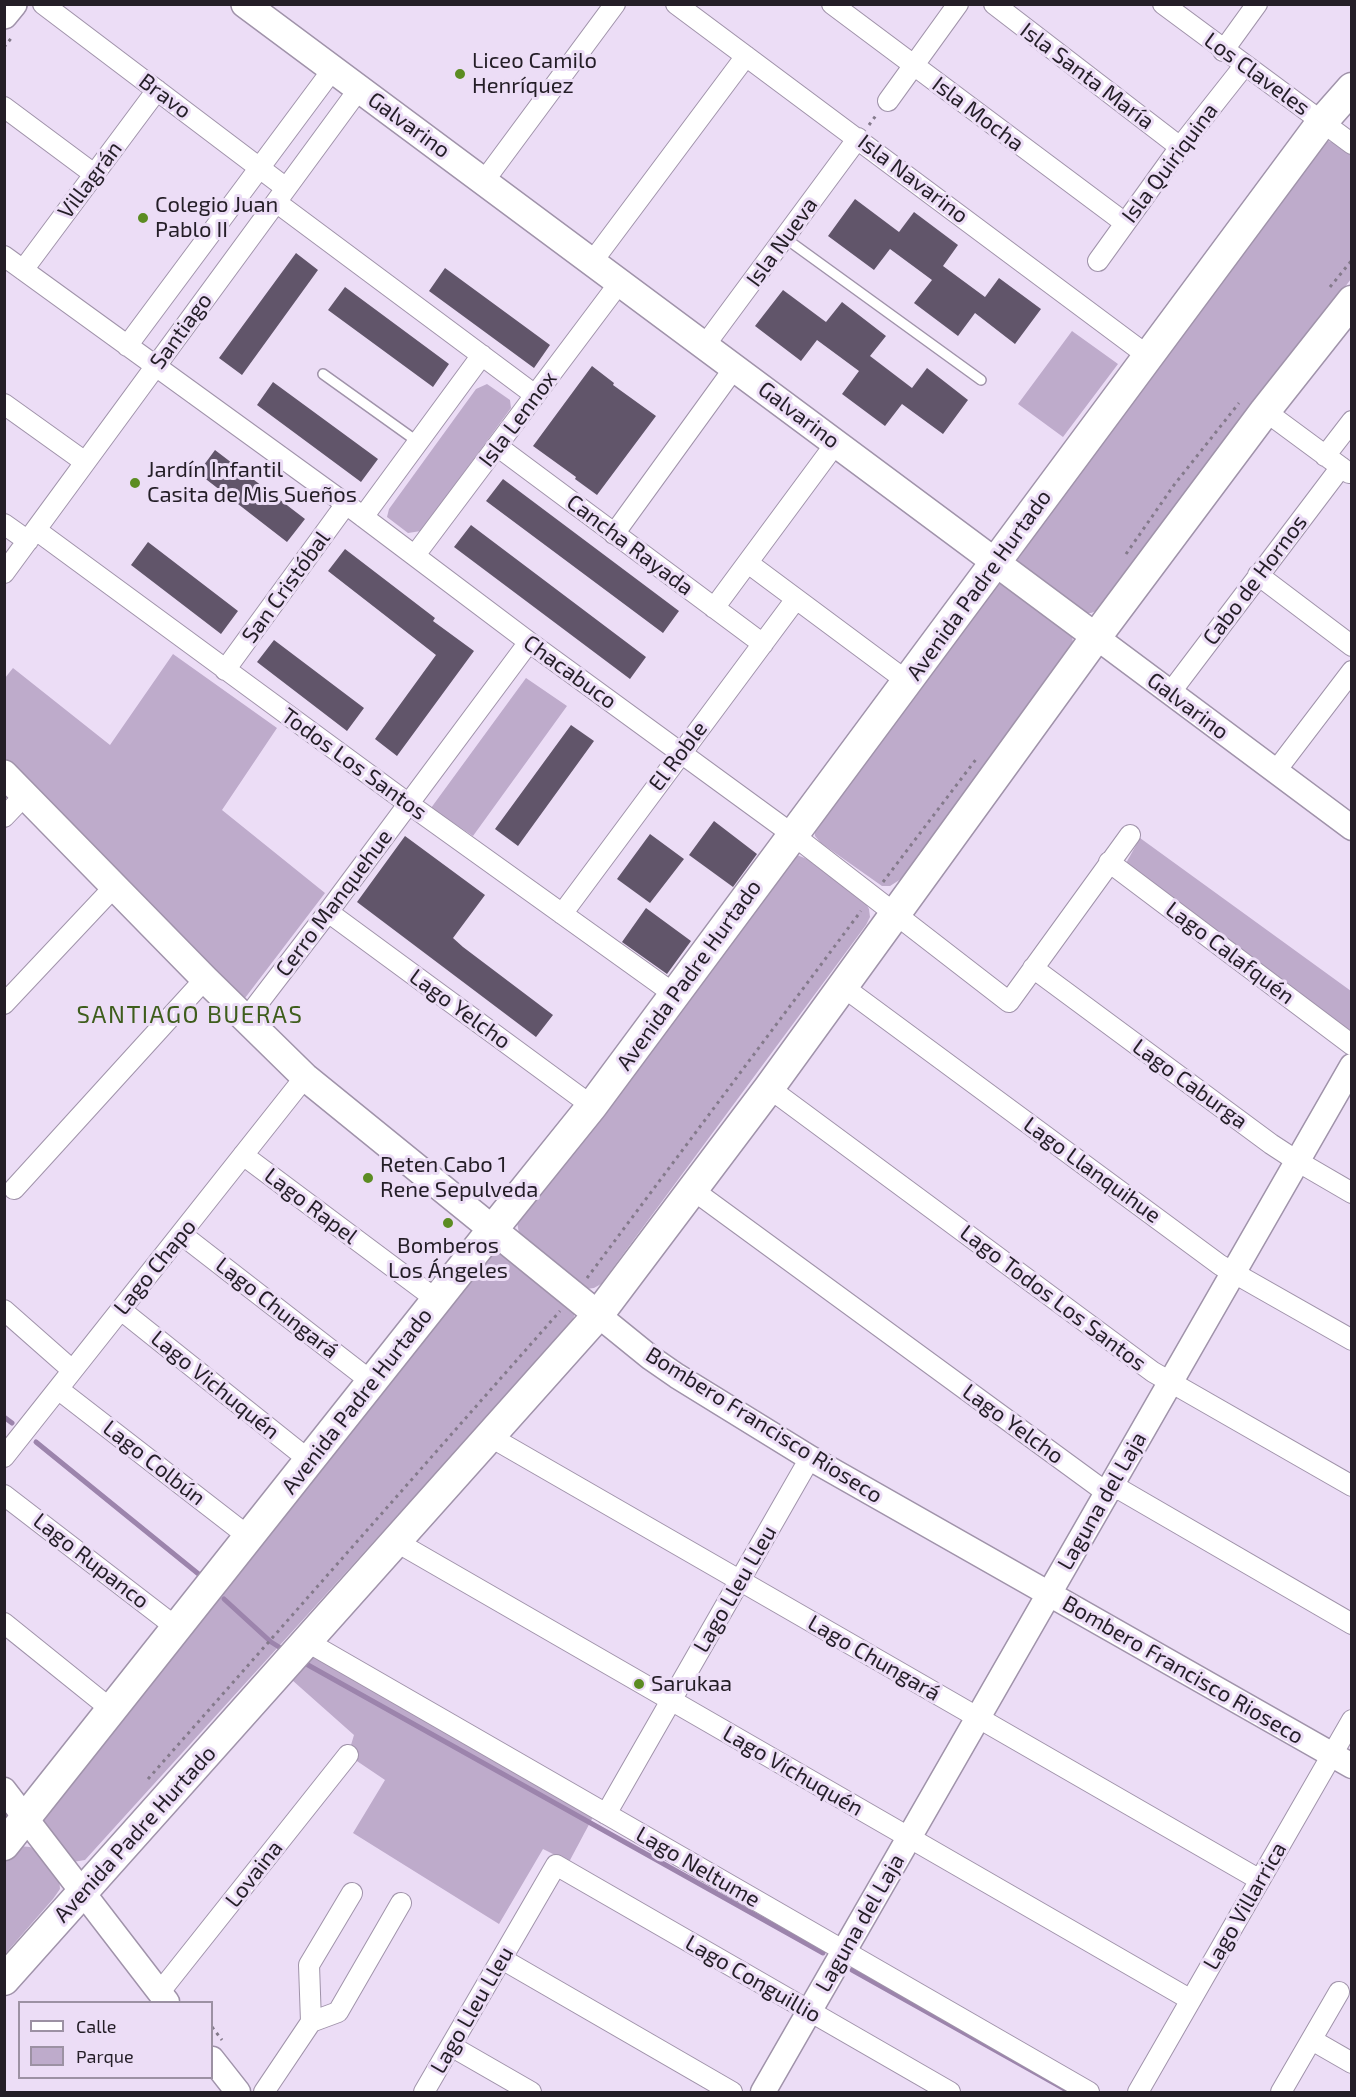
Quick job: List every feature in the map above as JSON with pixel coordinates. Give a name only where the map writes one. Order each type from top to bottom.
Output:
[{"type":"main road","points":[[4,15],[13,4]]},
{"type":"main road","name":"Galvarino","points":[[245,4],[1096,637]]},
{"type":"main road","name":"Avenida Padre Hurtado","points":[[4,1845],[592,1106],[1322,122],[1352,88]]},
{"type":"main road","name":"Avenida Padre Hurtado","points":[[4,1980],[598,1315],[769,1088],[842,986],[883,905],[1096,637],[1253,406],[1340,294]]},
{"type":"main road","name":"Bombero Francisco Rioseco","points":[[4,774],[205,979],[305,1077],[598,1315]]},
{"type":"street","name":"Bravo","points":[[43,4],[259,168],[281,195]]},
{"type":"street","points":[[484,181],[615,4]]},
{"type":"street","name":"Isla Navarino","points":[[676,4],[1148,356]]},
{"type":"street","name":"Isla Mocha","points":[[832,4],[1125,224]]},
{"type":"street","points":[[888,101],[957,4]]},
{"type":"street","name":"Isla Santa María","points":[[994,4],[1180,147]]},
{"type":"street","name":"Los Claveles","points":[[1163,4],[1223,51],[1352,144]]},
{"type":"street","points":[[1223,51],[1257,4]]},
{"type":"street","points":[[592,262],[746,56]]},
{"type":"street","name":"Isla Quiriquina","points":[[1098,261],[1180,147],[1244,66]]},
{"type":"street","name":"Santiago","points":[[127,346],[333,69]]},
{"type":"street","name":"Santiago","points":[[4,573],[359,89]]},
{"type":"street","name":"Villagrán","points":[[23,270],[157,90]]},
{"type":"street","points":[[4,107],[94,174]]},
{"type":"street","name":"Isla Nueva","points":[[705,345],[858,138]]},
{"type":"street","points":[[281,195],[535,395]]},
{"type":"street","name":"Chacabuco","points":[[4,256],[154,367],[346,504],[529,642],[792,834],[1009,1002],[1033,968]]},
{"type":"street","name":"Isla Lennox","points":[[415,555],[620,282]]},
{"type":"street","points":[[363,517],[482,355]]},
{"type":"street","points":[[614,534],[735,367]]},
{"type":"street","points":[[4,404],[85,462]]},
{"type":"street","points":[[1253,406],[1339,466]]},
{"type":"street","name":"Cabo de Hornos","points":[[1170,693],[1339,466],[1352,421]]},
{"type":"street","points":[[714,608],[836,443]]},
{"type":"street","name":"Cancha Rayada","points":[[497,446],[763,644]]},
{"type":"street","name":"San Cristóbal","points":[[225,670],[346,504]]},
{"type":"street","name":"Todos Los Santos","points":[[4,524],[32,536],[225,670],[674,994]]},
{"type":"street","points":[[748,563],[908,682]]},
{"type":"street","points":[[1258,575],[1352,646]]},
{"type":"street","name":"El Roble","points":[[562,914],[796,599]]},
{"type":"street","name":"Galvarino","points":[[1096,637],[1352,828]]},
{"type":"street","name":"Cerro Manquehue","points":[[246,1019],[529,642]]},
{"type":"street","points":[[1275,772],[1352,671]]},
{"type":"street","points":[[4,817],[25,795]]},
{"type":"street","points":[[1033,968],[1130,835]]},
{"type":"street","name":"Lago Calafquén","points":[[1109,862],[1352,1045]]},
{"type":"street","points":[[4,1004],[114,886]]},
{"type":"street","name":"Lago Yelcho","points":[[328,912],[592,1106]]},
{"type":"street","name":"Lago Caburga","points":[[1033,968],[1297,1161],[1352,1193]]},
{"type":"street","points":[[14,1190],[205,979]]},
{"type":"street","name":"Lago Llanquihue","points":[[842,986],[1211,1258],[1352,1340]]},
{"type":"street","name":"Laguna del Laja","points":[[763,2092],[1352,1066]]},
{"type":"street","name":"Lago Chapo","points":[[4,1457],[305,1077]]},
{"type":"street","name":"Lago Todos Los Santos","points":[[769,1088],[1153,1372],[1352,1486]]},
{"type":"street","name":"Lago Rapel","points":[[243,1155],[437,1300]]},
{"type":"street","name":"Lago Yelcho","points":[[693,1190],[1103,1490],[1120,1490],[1352,1624]]},
{"type":"street","name":"Lago Chungará","points":[[181,1234],[372,1382]]},
{"type":"street","points":[[4,1310],[72,1370]]},
{"type":"street","name":"Lago Vichuquén","points":[[121,1310],[309,1460]]},
{"type":"street","name":"Bombero Francisco Rioseco","points":[[598,1315],[677,1377],[810,1458],[1342,1760]]},
{"type":"street","name":"Lago Colbún","points":[[58,1389],[249,1537]]},
{"type":"street","name":"Lago Chungará","points":[[489,1436],[1260,1880]]},
{"type":"street","name":"Lago Lleu Lleu","points":[[606,1814],[810,1458]]},
{"type":"street","name":"Lago Rupanco","points":[[4,1495],[177,1628]]},
{"type":"street","name":"Lago Vichuquén","points":[[395,1541],[1191,2000]]},
{"type":"street","points":[[4,1623],[112,1710]]},
{"type":"street","name":"Lago Neltume","points":[[306,1641],[1089,2092]]},
{"type":"street","name":"Lago Villarrica","points":[[1138,2092],[1260,1880],[1342,1760],[1352,1720]]},
{"type":"street","name":"Lovaina","points":[[163,1998],[348,1755]]},
{"type":"street","points":[[4,1790],[163,1998]]},
{"type":"street","name":"Lago Lleu Lleu","points":[[424,2092],[556,1865]]},
{"type":"street","name":"Lago Conguillio","points":[[556,1865],[950,2092]]},
{"type":"street","points":[[311,2022],[309,1965],[352,1893]]},
{"type":"street","points":[[264,2092],[311,2022],[338,2012],[401,1903]]},
{"type":"street","points":[[502,1959],[732,2092]]},
{"type":"street","points":[[1281,2092],[1339,1992]]},
{"type":"street","points":[[1312,2040],[1352,2063]]},
{"type":"street","points":[[451,2046],[531,2092]]},
{"type":"street","points":[[213,2060],[238,2092]]},
{"type":"lane","points":[[785,238],[981,380]]},
{"type":"lane","points":[[323,374],[418,442]]},
{"type":"path","points":[[858,138],[888,101]]},
{"type":"path","points":[[1340,294],[1352,260]]},
{"type":"path","points":[[1122,559],[1174,485],[1253,406]]},
{"type":"path","points":[[147,1780],[574,1295],[883,905],[978,755]]},
{"type":"green space","points":[[1328,141],[1337,143],[1351,155],[1351,279],[1102,609],[1082,613],[1018,562],[1017,553],[1320,144]]},
{"type":"green space","points":[[1072,331],[1118,364],[1063,437],[1018,404]]},
{"type":"green space","points":[[487,384],[510,400],[511,408],[421,531],[408,533],[387,517],[389,509],[476,389]]},
{"type":"green space","points":[[999,582],[1008,583],[1072,633],[1073,644],[901,879],[890,886],[882,886],[821,843],[815,836],[814,826]]},
{"type":"green space","points":[[173,654],[277,728],[222,810],[325,893],[245,998],[237,997],[5,758],[5,678],[13,668],[110,745]]},
{"type":"green space","points":[[526,678],[567,706],[473,836],[431,808]]},
{"type":"green space","points":[[1140,838],[1351,991],[1351,1036],[1125,865]]},
{"type":"green space","points":[[797,855],[807,859],[865,902],[870,917],[601,1284],[586,1289],[520,1239],[517,1222],[789,859]]},
{"type":"green space","points":[[499,1248],[575,1313],[572,1323],[85,1860],[73,1862],[42,1826],[43,1819],[493,1251]]},
{"type":"green space","points":[[312,1655],[593,1817],[569,1862],[543,1849],[499,1924],[353,1833],[385,1780],[348,1755],[354,1735],[292,1680]]},
{"type":"green space","points":[[19,1846],[30,1847],[36,1851],[59,1877],[60,1889],[5,1954],[5,1858]]},
{"type":"building","points":[[855,199],[899,232],[914,212],[958,245],[943,266],[985,297],[999,278],[1041,309],[1015,344],[975,313],[958,336],[914,303],[932,280],[890,249],[874,270],[828,236]]},
{"type":"building","points":[[296,253],[318,270],[242,375],[219,358]]},
{"type":"building","points":[[445,268],[550,345],[534,368],[429,291]]},
{"type":"building","points":[[345,287],[449,364],[433,387],[328,310]]},
{"type":"building","points":[[783,290],[826,322],[842,302],[886,336],[870,356],[912,388],[927,368],[968,400],[943,434],[902,404],[885,426],[842,394],[859,371],[817,340],[801,361],[755,326]]},
{"type":"building","points":[[592,366],[614,383],[613,385],[656,416],[597,495],[533,446]]},
{"type":"building","points":[[273,382],[378,459],[361,482],[257,405]]},
{"type":"building","points":[[215,450],[305,519],[287,542],[198,473]]},
{"type":"building","points":[[503,479],[679,611],[663,633],[486,501]]},
{"type":"building","points":[[471,525],[646,657],[630,679],[454,547]]},
{"type":"building","points":[[148,542],[238,611],[221,634],[131,565]]},
{"type":"building","points":[[345,549],[435,618],[433,621],[474,651],[397,756],[375,739],[436,655],[328,571]]},
{"type":"building","points":[[274,640],[364,708],[347,731],[257,662]]},
{"type":"building","points":[[571,725],[594,741],[518,846],[495,829]]},
{"type":"building","points":[[714,821],[757,854],[733,887],[689,855]]},
{"type":"building","points":[[650,834],[684,859],[650,903],[617,879]]},
{"type":"building","points":[[405,836],[485,895],[453,938],[553,1015],[536,1037],[357,902]]},
{"type":"building","points":[[646,908],[691,941],[667,974],[622,942]]},
{"type":"waterway","points":[[4,1417],[12,1423]]},
{"type":"waterway","points":[[36,1442],[201,1576]]},
{"type":"waterway","points":[[224,1599],[279,1647]]},
{"type":"waterway","points":[[308,1665],[823,1953]]},
{"type":"waterway","points":[[852,1970],[1070,2092]]},
{"type":"place","name":"Liceo Camilo Henríquez","points":[[460,74]]},
{"type":"place","name":"Colegio Juan Pablo II","points":[[143,218]]},
{"type":"place","name":"Jardín Infantil Casita de Mis Sueños","points":[[135,483]]},
{"type":"place","name":"Reten Cabo 1 Rene Sepulveda","points":[[368,1178]]},
{"type":"place","name":"Bomberos Los Ángeles","points":[[448,1223]]},
{"type":"place","name":"Sarukaa","points":[[639,1684]]},
{"type":"district","name":"SANTIAGO BUERAS","points":[[190,1015]]}]
